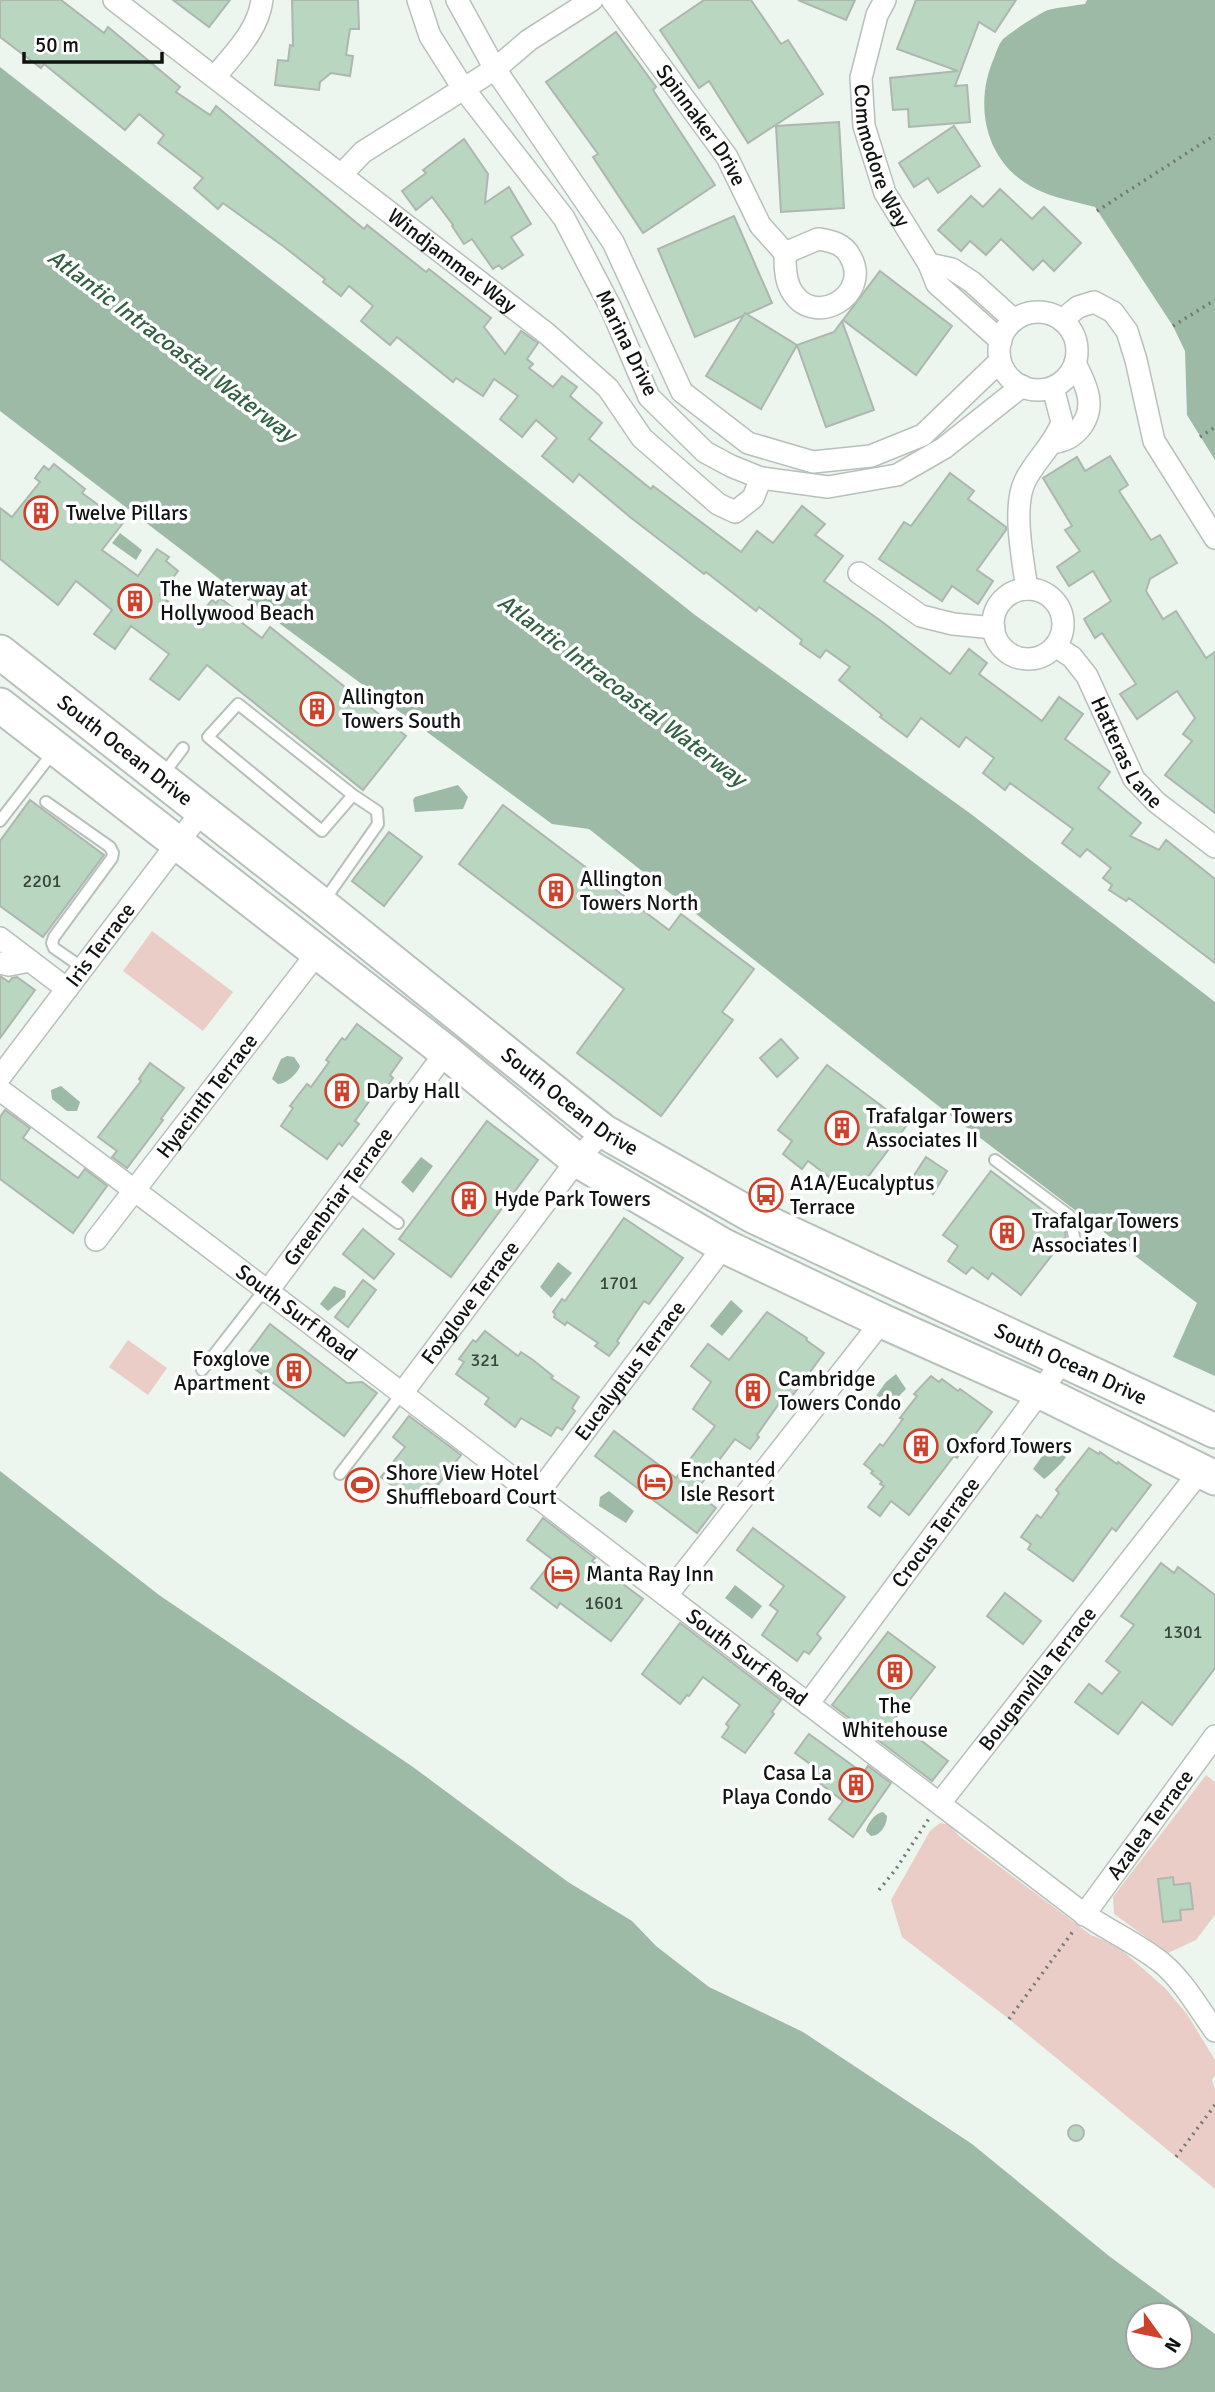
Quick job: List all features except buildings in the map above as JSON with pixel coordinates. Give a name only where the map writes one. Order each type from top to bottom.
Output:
[{"type":"main road","name":"South Ocean Drive","points":[[0,652],[603,1131],[753,1216],[1215,1431]]},
{"type":"main road","name":"South Ocean Drive","points":[[0,705],[318,951],[577,1160],[724,1246],[1041,1392],[1208,1474]]},
{"type":"street","name":"Windjammer Way","points":[[114,0],[546,333],[608,388],[642,438],[718,504],[735,512],[753,498],[761,478]]},
{"type":"street","points":[[215,77],[250,33],[260,15],[262,0]]},
{"type":"street","name":"Marina Drive","points":[[418,0],[430,36],[463,88],[564,218],[611,308],[649,397],[705,452],[761,478],[828,487],[897,475],[944,448],[1022,386]]},
{"type":"street","name":"Marina Drive","points":[[457,0],[495,69],[613,242],[682,392],[748,443],[813,462],[871,456],[923,435],[1001,351],[1003,332],[1014,320]]},
{"type":"street","points":[[342,174],[363,152],[495,69],[530,40],[592,0]]},
{"type":"street","name":"Spinnaker Drive","points":[[612,0],[727,157],[760,225],[785,253]]},
{"type":"street","name":"Commodore Way","points":[[885,0],[877,15],[861,78],[864,126],[886,193],[929,264],[937,284],[1001,351]]},
{"type":"street","points":[[929,264],[952,269],[972,282],[1014,320],[1034,311],[1046,312],[1062,320],[1075,337],[1078,350],[1076,363],[1069,375],[1054,388],[1034,390],[1012,380],[1001,351]]},
{"type":"street","points":[[1062,320],[1078,307],[1094,302],[1113,312],[1127,331],[1154,441],[1215,538]]},
{"type":"street","points":[[1051,443],[1065,441],[1075,435],[1086,420],[1091,405],[1076,363]]},
{"type":"street","points":[[1027,589],[1020,507],[1023,485],[1062,422],[1054,388]]},
{"type":"street","points":[[859,573],[921,616],[953,624],[994,628]]},
{"type":"street","points":[[1027,589],[1049,595],[1062,613],[1063,625],[1061,636],[1046,654],[1024,659],[1004,648],[997,639],[994,628],[999,606],[1016,591],[1027,589]]},
{"type":"street","name":"Hatteras Lane","points":[[1055,646],[1072,657],[1087,676],[1134,779],[1156,802],[1215,847]]},
{"type":"street","name":"Iris Terrace","points":[[0,1077],[202,811]]},
{"type":"street","points":[[0,938],[67,989]]},
{"type":"street","name":"Hyacinth Terrace","points":[[96,1240],[318,951]]},
{"type":"street","points":[[0,963],[9,965],[30,961]]},
{"type":"street","name":"Greenbriar Terrace","points":[[267,1292],[446,1052]]},
{"type":"street","name":"South Surf Road","points":[[0,1090],[402,1392],[535,1497],[940,1803],[1081,1920],[1143,1949],[1166,1966],[1215,2031]]},
{"type":"street","name":"Foxglove Terrace","points":[[402,1392],[577,1160],[603,1131]]},
{"type":"street","name":"Eucalyptus Terrace","points":[[535,1497],[724,1246]]},
{"type":"street","points":[[667,1595],[882,1321]]},
{"type":"street","name":"Crocus Terrace","points":[[808,1704],[1063,1361]]},
{"type":"street","name":"Bouganvilla Terrace","points":[[940,1803],[1208,1474]]},
{"type":"street","name":"Azalea Terrace","points":[[1081,1920],[1215,1736]]},
{"type":"lane","points":[[321,905],[378,824],[377,811],[238,704],[208,737],[322,831],[353,795]]},
{"type":"lane","points":[[160,778],[183,748]]},
{"type":"lane","points":[[0,821],[56,749]]},
{"type":"lane","points":[[46,802],[110,848],[113,853],[52,943],[54,948],[83,968]]},
{"type":"lane","points":[[995,1160],[1070,1216],[1075,1242]]},
{"type":"lane","points":[[347,1185],[398,1223]]},
{"type":"lane","name":"Greenbriar Terrace","points":[[202,1370],[258,1298],[267,1292]]},
{"type":"lane","name":"Foxglove Terrace","points":[[340,1474],[402,1392]]},
{"type":"path","points":[[1097,211],[1215,135]]},
{"type":"path","points":[[1173,327],[1215,300]]},
{"type":"path","points":[[1200,437],[1215,427]]},
{"type":"path","points":[[879,1890],[896,1870],[940,1803]]},
{"type":"path","points":[[1009,2019],[1081,1920]]},
{"type":"path","points":[[1176,2157],[1215,2105]]},
{"type":"shaded area","points":[[152,931],[233,992],[203,1031],[123,971]]},
{"type":"shaded area","points":[[128,1340],[167,1368],[148,1395],[109,1367]]},
{"type":"shaded area","name":"Shore View Hotel Shuffleboard Court","points":[[350,1469],[379,1493],[374,1500],[344,1477]]},
{"type":"shaded area","points":[[1206,1775],[1215,1782],[1215,1915],[1196,1940],[1168,1953],[1114,1914],[1113,1897]]},
{"type":"shaded area","points":[[940,1823],[950,1825],[959,1836],[1091,1935],[1117,1946],[1165,1988],[1187,2014],[1215,2060],[1215,2075],[1212,2080],[1215,2089],[1215,2189],[1009,2019],[902,1937],[891,1900],[930,1831]]},
{"type":"water","points":[[1087,0],[1215,0],[1215,460],[1187,415],[1185,351],[1173,326],[1095,207],[1056,197],[1028,185],[1007,167],[990,139],[984,107],[985,90],[988,74],[1002,41],[1044,12],[1085,4]]},
{"type":"water","name":"Atlantic Intracoastal Waterway","points":[[0,67],[695,615],[971,814],[1215,1002],[1215,1376],[1173,1357],[1197,1303],[941,1108],[589,829],[552,824],[234,590],[0,411]]},
{"type":"water","points":[[120,533],[142,550],[136,560],[112,543]]},
{"type":"water","points":[[458,785],[468,797],[463,809],[415,812],[415,797]]},
{"type":"water","points":[[294,1057],[300,1066],[291,1078],[278,1084],[272,1079],[281,1059]]},
{"type":"water","points":[[61,1086],[80,1102],[77,1111],[67,1111],[52,1099],[51,1090]]},
{"type":"water","points":[[421,1157],[433,1166],[413,1193],[401,1182]]},
{"type":"water","points":[[558,1262],[572,1273],[551,1298],[540,1287]]},
{"type":"water","points":[[334,1286],[346,1291],[345,1297],[328,1311],[320,1304]]},
{"type":"water","points":[[731,1300],[743,1311],[722,1336],[710,1326]]},
{"type":"water","points":[[896,1374],[906,1389],[885,1410],[873,1400],[886,1382]]},
{"type":"water","points":[[1055,1445],[1066,1457],[1044,1479],[1033,1469],[1045,1452]]},
{"type":"water","points":[[0,1471],[159,1595],[413,1767],[568,1882],[632,1921],[656,1946],[709,1987],[803,2032],[972,2144],[1109,2256],[1170,2301],[1124,2301],[1124,2371],[1194,2371],[1194,2319],[1215,2334],[1215,2392],[0,2392]]},
{"type":"water","points":[[609,1491],[634,1511],[626,1523],[599,1506],[600,1497]]},
{"type":"water","points":[[735,1585],[762,1606],[752,1619],[725,1598]]},
{"type":"water","points":[[883,1812],[887,1816],[884,1826],[880,1832],[871,1836],[866,1831],[868,1825],[874,1817]]},
{"type":"place","name":"Twelve Pillars","points":[[41,513]]},
{"type":"place","name":"The Waterway at Hollywood Beach","points":[[135,601]]},
{"type":"place","name":"Allington Towers South","points":[[317,709]]},
{"type":"place","name":"Allington Towers North","points":[[556,891]]},
{"type":"place","name":"Darby Hall","points":[[342,1091]]},
{"type":"place","name":"Trafalgar Towers Associates II","points":[[842,1128]]},
{"type":"place","name":"A1A/Eucalyptus Terrace","points":[[766,1195]]},
{"type":"place","name":"Hyde Park Towers","points":[[469,1199]]},
{"type":"place","name":"Trafalgar Towers Associates I","points":[[1007,1233]]},
{"type":"place","name":"Foxglove Apartment","points":[[294,1371]]},
{"type":"place","name":"Cambridge Towers Condo","points":[[753,1391]]},
{"type":"place","name":"Oxford Towers","points":[[921,1446]]},
{"type":"place","name":"Enchanted Isle Resort","points":[[655,1482]]},
{"type":"place","name":"Shore View Hotel Shuffleboard Court","points":[[362,1485]]},
{"type":"place","name":"Manta Ray Inn","points":[[562,1574]]},
{"type":"place","name":"The Whitehouse","points":[[895,1672]]},
{"type":"place","name":"Casa La Playa Condo","points":[[856,1785]]}]
